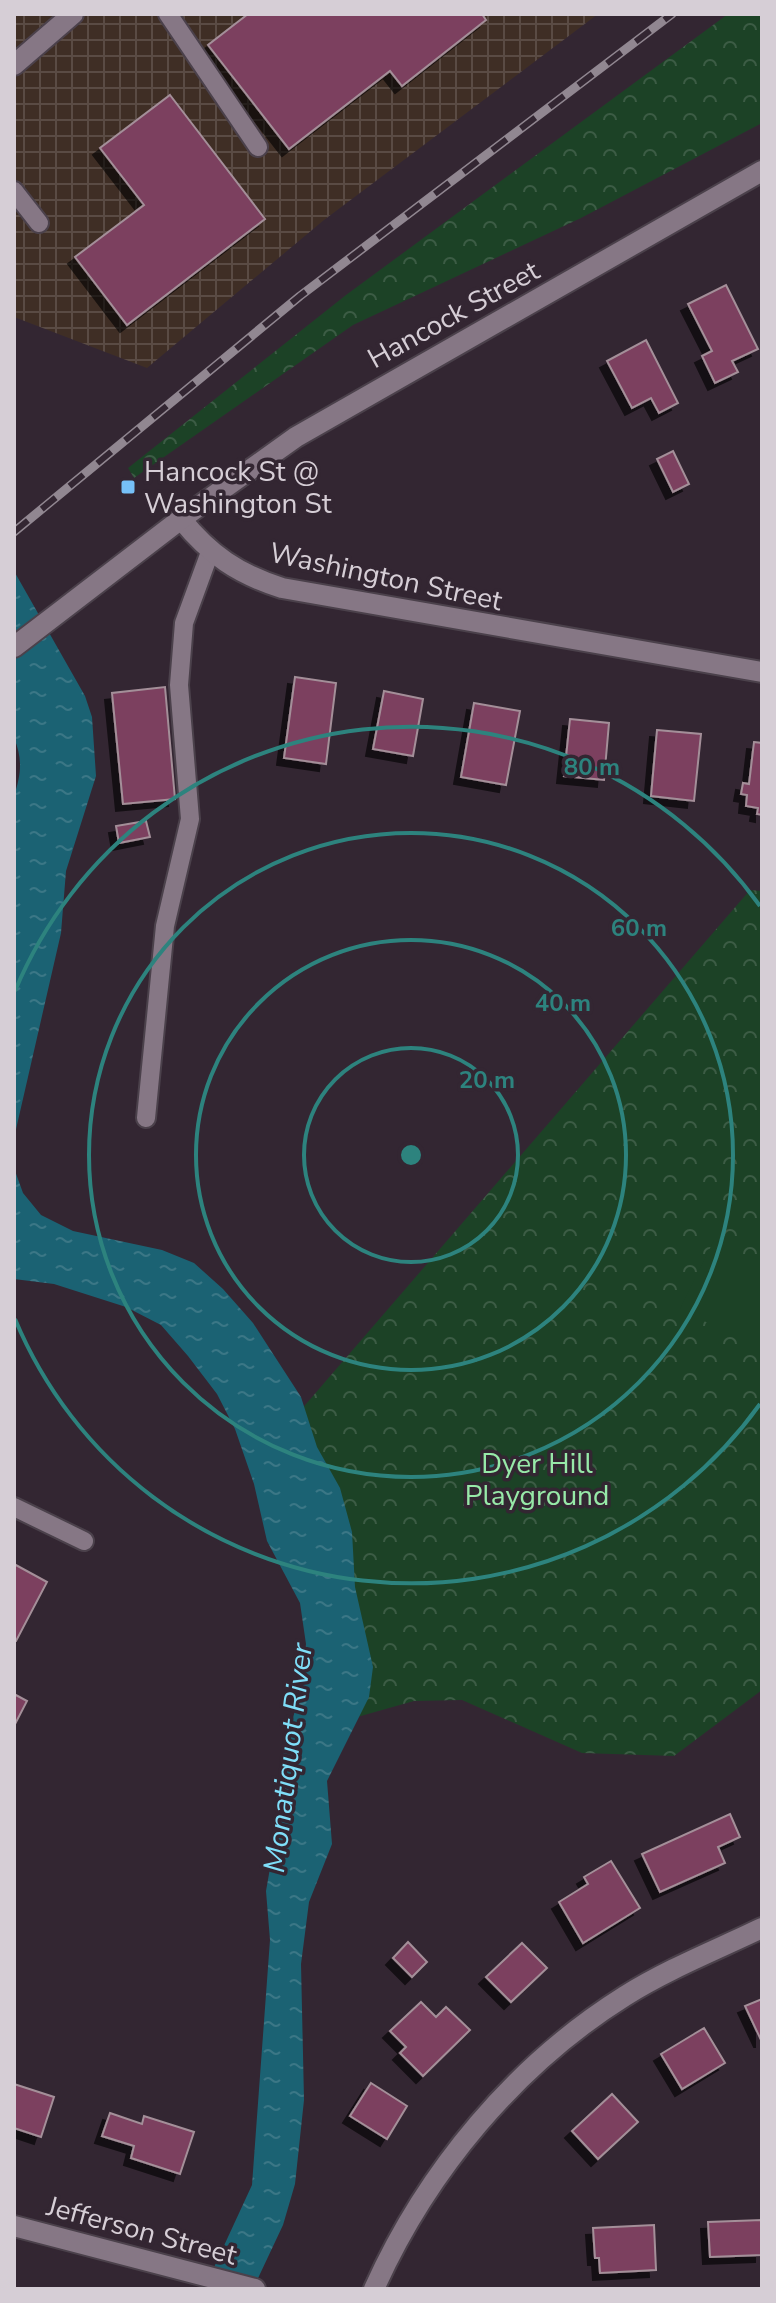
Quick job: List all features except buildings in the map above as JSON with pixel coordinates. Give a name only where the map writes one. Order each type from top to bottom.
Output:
[{"type":"street","points":[[14,65],[73,14]]},
{"type":"street","name":"Hancock Street","points":[[181,519],[335,413],[762,171]]},
{"type":"street","points":[[14,647],[181,519]]},
{"type":"street","name":"Washington Street","points":[[181,519],[210,552],[231,568],[255,579],[307,594],[762,672]]},
{"type":"street","points":[[374,2289],[404,2229],[443,2169],[505,2095],[551,2051],[637,1989],[762,1928]]},
{"type":"street","name":"Jefferson Street","points":[[14,2226],[255,2289]]},
{"type":"lane","points":[[168,14],[258,147]]},
{"type":"lane","points":[[14,191],[39,223]]},
{"type":"lane","points":[[146,1118],[165,926],[190,819],[179,685],[184,623],[210,552]]},
{"type":"lane","points":[[14,1507],[84,1541]]},
{"type":"shaded area","points":[[14,14],[598,14],[324,220],[147,368],[14,317]]},
{"type":"green space","points":[[728,14],[762,14],[762,123],[581,218],[353,325],[134,478],[128,468],[346,295]]},
{"type":"green space","name":"Dyer Hill Playground","points":[[750,890],[762,891],[762,1690],[674,1756],[582,1753],[462,1700],[414,1701],[336,1723],[287,1426]]},
{"type":"green space","points":[[714,1240],[762,1264],[762,1350],[680,1309]]},
{"type":"water","points":[[14,571],[85,696],[92,717],[96,776],[66,871],[61,933],[14,1138],[14,796],[20,767],[14,738]]},
{"type":"water","name":"Monatiquot River","points":[[14,1168],[23,1193],[41,1215],[73,1231],[162,1250],[194,1263],[223,1289],[253,1323],[301,1397],[317,1447],[340,1488],[352,1532],[355,1587],[373,1667],[369,1697],[327,1781],[332,1844],[309,1902],[301,1964],[304,2100],[295,2184],[283,2225],[253,2289],[204,2289],[252,2185],[270,1940],[266,1891],[279,1817],[280,1767],[302,1684],[306,1644],[300,1603],[267,1541],[254,1484],[235,1429],[217,1394],[161,1325],[126,1307],[54,1284],[14,1279]]},
{"type":"railway","points":[[14,532],[300,296],[672,14]]},
{"type":"place","name":"Hancock St @ Washington St","points":[[128,487]]}]
